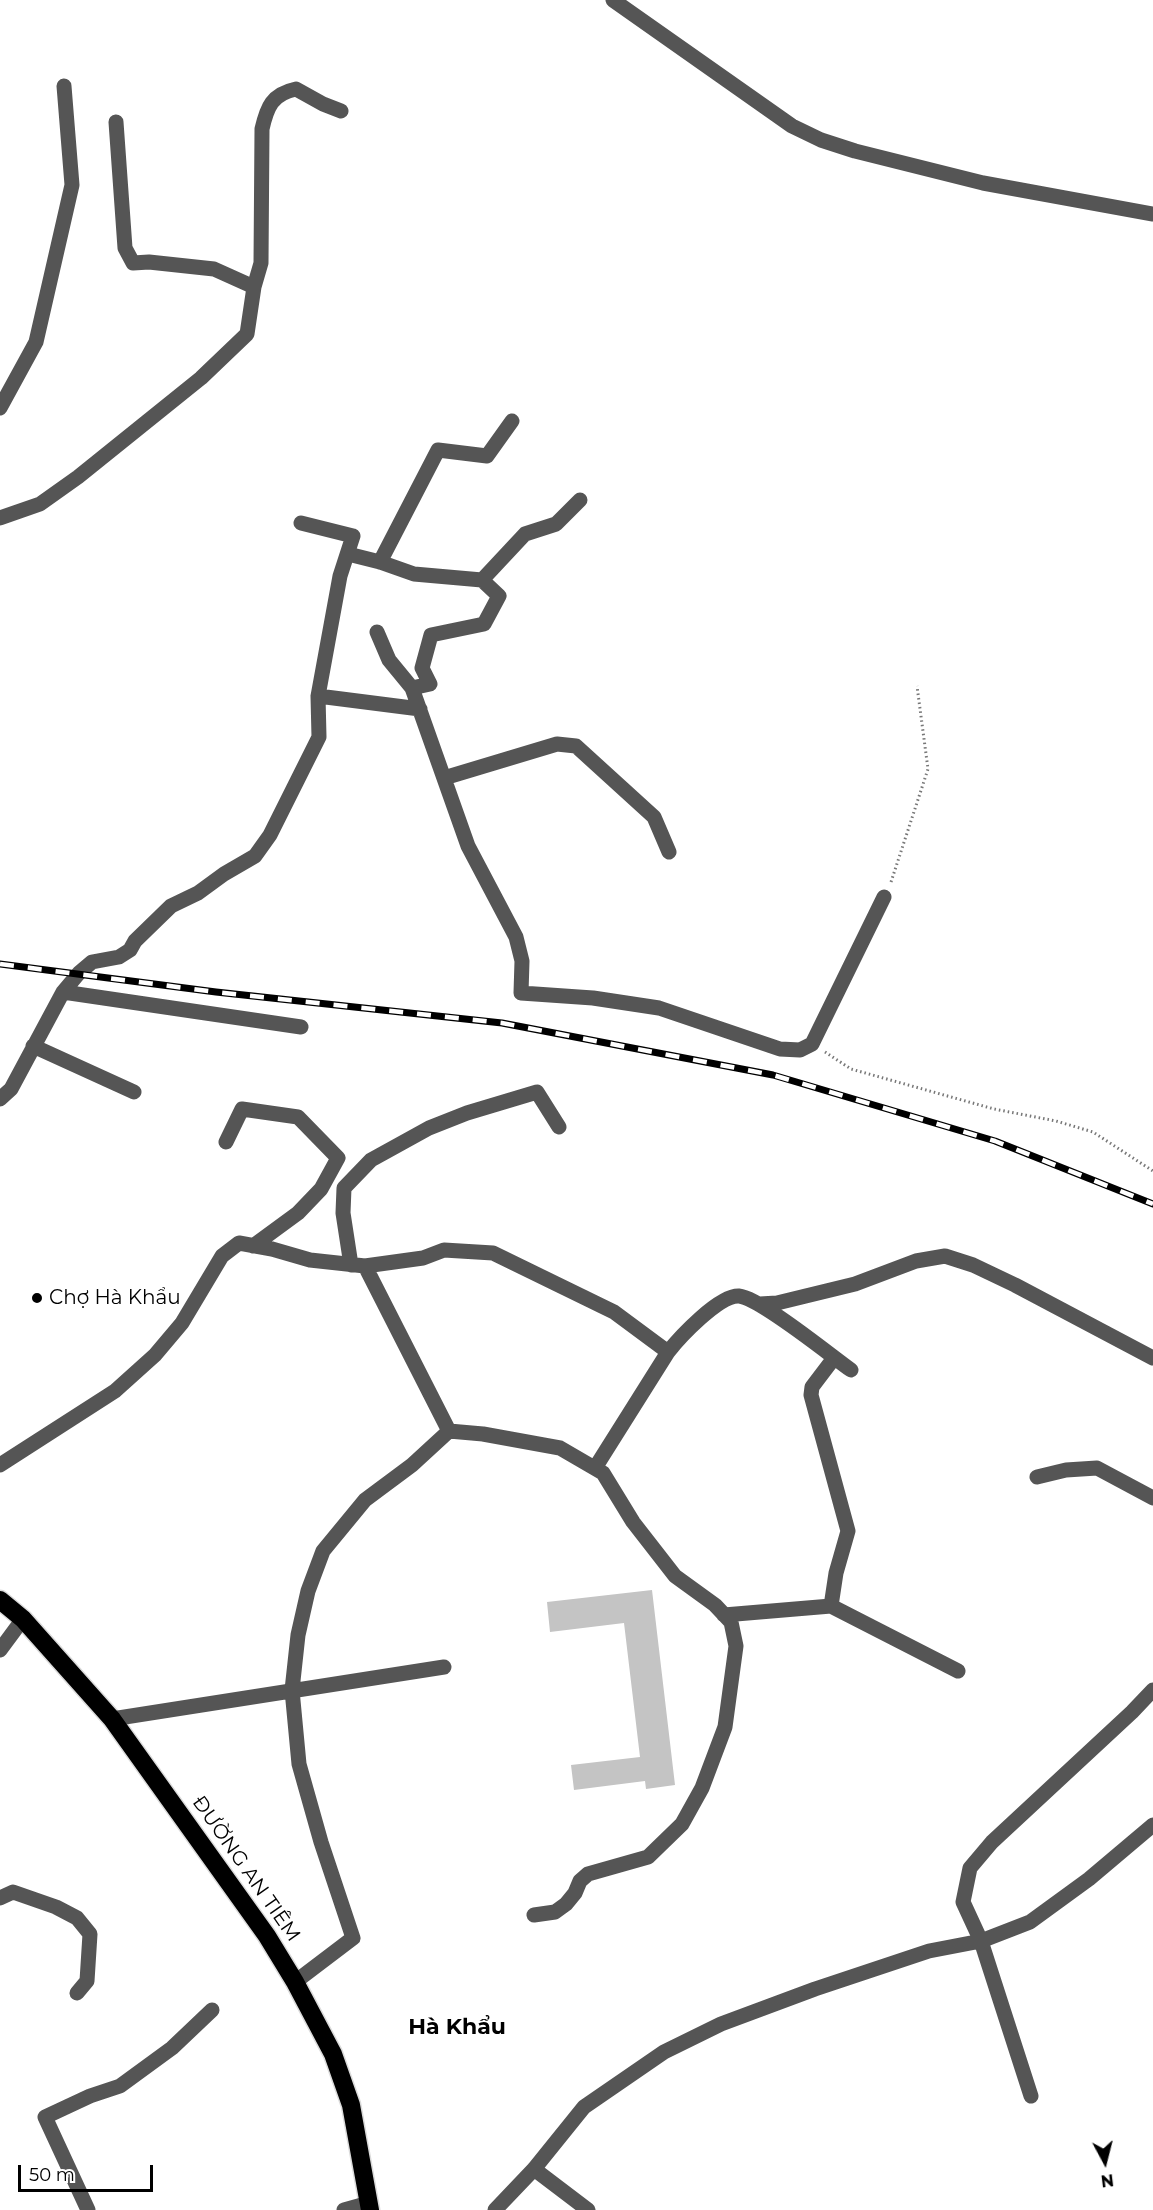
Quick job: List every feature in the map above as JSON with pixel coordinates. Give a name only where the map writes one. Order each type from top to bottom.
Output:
[{"type":"highway","name":"ĐƯỜNG AN TIÊM","points":[[0,1600],[23,1619],[112,1719],[267,1936],[295,1982],[333,2054],[351,2105],[370,2207]]},
{"type":"street","points":[[613,0],[792,126],[820,140],[855,152],[983,183],[1153,214]]},
{"type":"street","points":[[0,408],[36,342],[72,185],[64,86]]},
{"type":"street","points":[[0,518],[40,504],[78,477],[201,378],[247,334],[254,287],[261,263],[262,129],[266,109],[282,92],[296,89],[341,111]]},
{"type":"street","points":[[116,122],[124,248],[134,263],[149,262],[214,269],[254,287]]},
{"type":"street","points":[[380,562],[438,450],[487,456],[512,422]]},
{"type":"street","points":[[482,580],[525,534],[556,524],[580,500]]},
{"type":"street","points":[[0,1099],[11,1089],[63,992],[92,962],[119,957],[130,950],[135,941],[171,906],[198,893],[255,856],[270,835],[319,737],[318,696],[340,576],[353,536],[301,523]]},
{"type":"street","points":[[348,554],[414,574],[482,580],[499,596],[484,624],[431,635],[422,668],[430,684],[412,688]]},
{"type":"street","points":[[377,632],[389,660],[412,688],[468,846],[516,937],[522,961],[521,993],[593,998],[659,1008],[780,1049],[800,1050],[812,1044],[884,897]]},
{"type":"street","points":[[318,696],[420,709]]},
{"type":"street","points":[[444,778],[557,744],[576,746],[654,817],[669,852]]},
{"type":"street","points":[[63,992],[301,1027]]},
{"type":"street","points":[[33,1046],[134,1092]]},
{"type":"street","points":[[449,1431],[358,1266],[343,1213],[344,1188],[371,1160],[429,1128],[467,1113],[537,1092],[559,1127]]},
{"type":"street","points":[[226,1142],[242,1109],[298,1117],[338,1158],[321,1190],[298,1213],[253,1246]]},
{"type":"street","points":[[321,1190],[344,1198]]},
{"type":"street","points":[[0,1465],[115,1391],[155,1355],[182,1323],[222,1256],[239,1243],[310,1260],[358,1266],[423,1258],[444,1250],[493,1253],[614,1312],[668,1352]]},
{"type":"street","points":[[760,1304],[777,1303],[855,1284],[916,1261],[945,1256],[973,1265],[1015,1285],[1153,1358]]},
{"type":"street","points":[[596,1468],[668,1352],[680,1337],[722,1300],[739,1296],[760,1304],[851,1370]]},
{"type":"street","points":[[831,1606],[836,1573],[848,1531],[811,1395],[812,1388],[834,1358]]},
{"type":"street","points":[[295,1982],[353,1938],[321,1842],[299,1764],[292,1690],[298,1635],[308,1590],[322,1551],[365,1500],[412,1465],[449,1431],[483,1434],[560,1448],[603,1473],[633,1522],[675,1576],[715,1605],[731,1622],[736,1646],[725,1727],[702,1788],[682,1824],[648,1857],[588,1874],[580,1881],[575,1893],[566,1904],[555,1912],[534,1915]]},
{"type":"street","points":[[1037,1477],[1066,1470],[1097,1468],[1153,1498]]},
{"type":"street","points":[[724,1615],[831,1606],[958,1671]]},
{"type":"street","points":[[0,1650],[23,1619]]},
{"type":"street","points":[[112,1719],[444,1667]]},
{"type":"street","points":[[1031,2096],[981,1941],[963,1902],[970,1869],[992,1842],[1153,1690]]},
{"type":"street","points":[[495,2210],[534,2169],[584,2107],[664,2052],[722,2024],[815,1989],[929,1951],[981,1941],[1030,1922],[1089,1879],[1153,1825]]},
{"type":"street","points":[[0,1898],[13,1893],[56,1907],[77,1918],[90,1934],[87,1981],[77,1994]]},
{"type":"street","points":[[88,2210],[45,2117],[90,2096],[120,2086],[172,2048],[212,2010]]},
{"type":"street","points":[[534,2169],[588,2210]]},
{"type":"street","points":[[344,2210],[370,2207]]},
{"type":"path","points":[[884,897],[893,878],[928,769],[917,686]]},
{"type":"path","points":[[812,1044],[851,1069],[994,1109],[1056,1121],[1093,1132],[1153,1171]]},
{"type":"building","points":[[652,1590],[675,1785],[646,1789],[645,1781],[574,1790],[571,1765],[640,1757],[624,1623],[550,1632],[547,1602]]},
{"type":"railway","points":[[0,964],[216,992],[502,1023],[773,1075],[995,1141],[1153,1204]]},
{"type":"place","name":"Chợ Hà Khẩu","points":[[37,1298]]},
{"type":"district","name":"Hà Khẩu","points":[[457,2028]]}]
